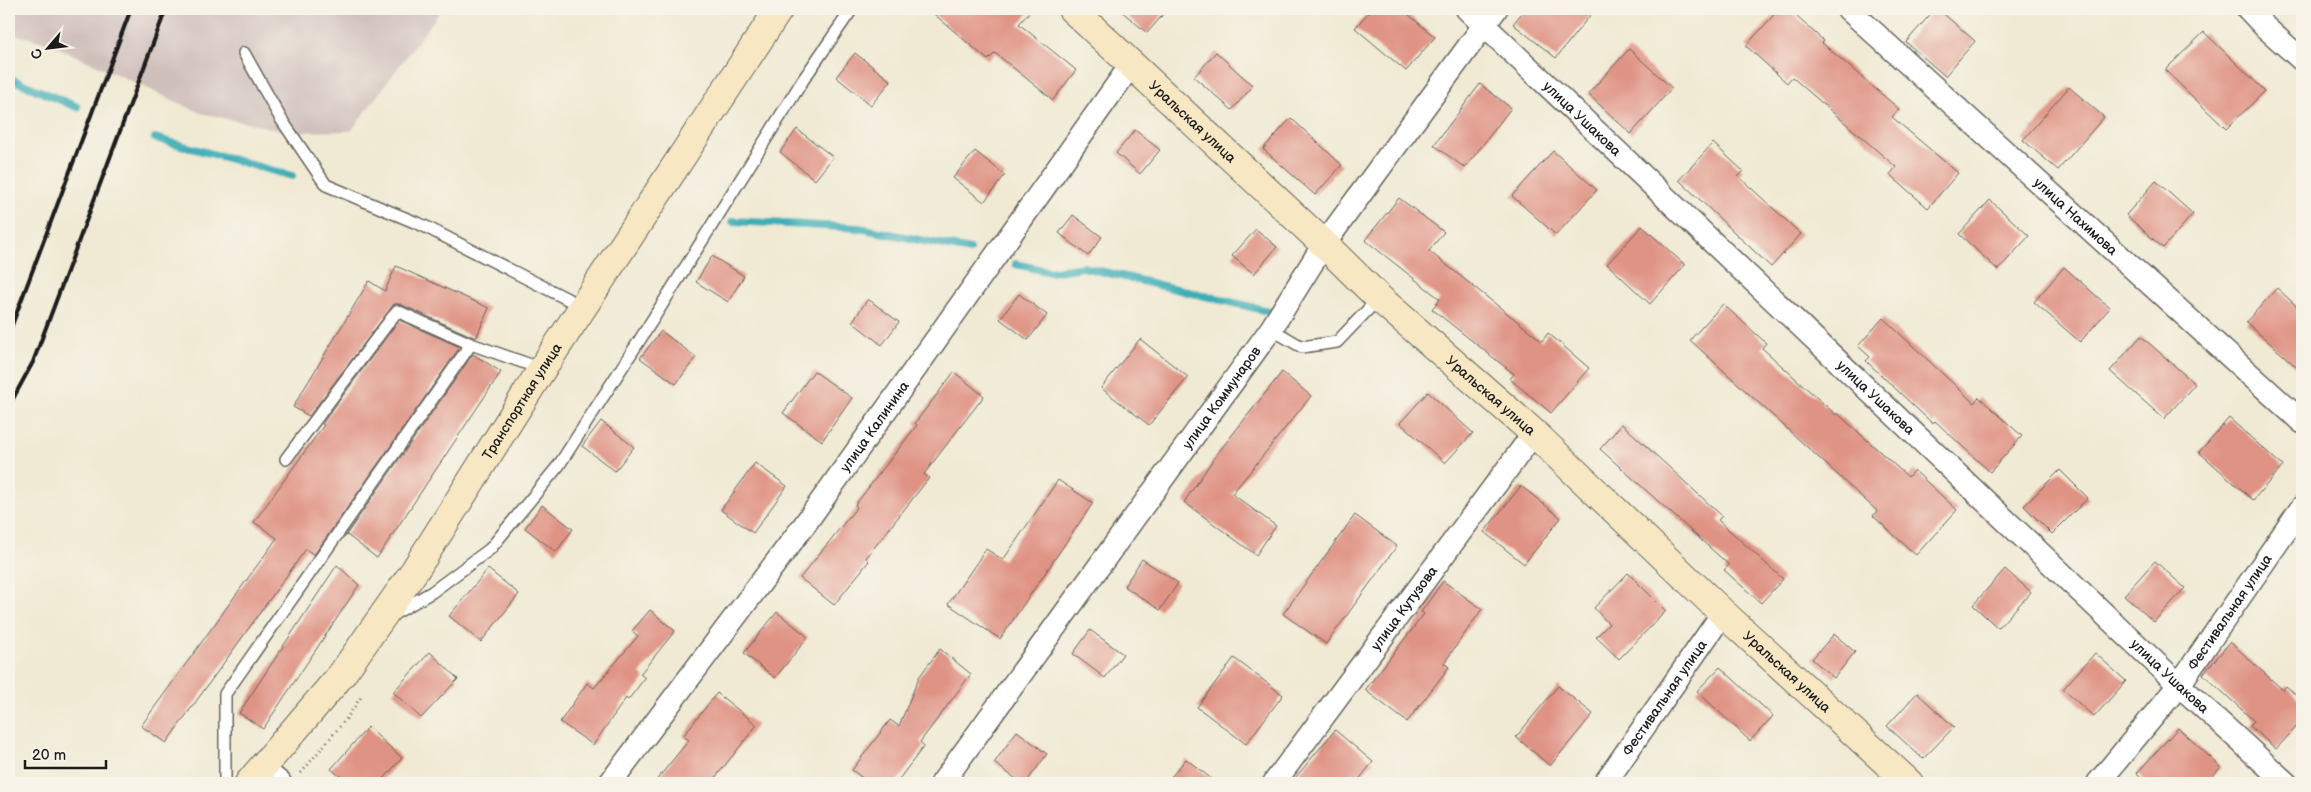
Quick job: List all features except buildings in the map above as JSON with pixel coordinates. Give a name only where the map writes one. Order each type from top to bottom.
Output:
[{"type":"street","name":"Транспортная улица","points":[[264,779],[342,674],[415,570],[542,369],[779,9]]},
{"type":"street","name":"Уральская улица","points":[[1072,9],[1324,244],[1379,298],[1534,433],[1723,613],[1908,783]]},
{"type":"street","name":"улица Ушакова","points":[[1466,9],[1490,16],[2179,685],[2286,783]]},
{"type":"street","name":"улица Нахимова","points":[[1848,9],[2302,422]]},
{"type":"street","points":[[2248,9],[2302,60]]},
{"type":"street","name":"улица Коммунаров","points":[[942,783],[1271,329],[1324,244],[1490,16]]},
{"type":"street","name":"улица Калинина","points":[[610,783],[805,524],[1131,65]]},
{"type":"street","name":"улица Кутузова","points":[[1274,783],[1534,433]]},
{"type":"street","name":"Фестивальная улица","points":[[2098,783],[2179,685],[2302,507]]},
{"type":"street","name":"Фестивальная улица","points":[[1606,783],[1723,613]]},
{"type":"lane","points":[[378,623],[432,592],[490,550],[559,465],[803,80],[852,9]]},
{"type":"lane","points":[[244,53],[281,119],[326,185],[424,226],[583,307]]},
{"type":"lane","points":[[1271,329],[1302,347],[1337,342],[1379,298]]},
{"type":"lane","points":[[286,459],[396,311],[471,344],[542,369]]},
{"type":"lane","points":[[225,783],[225,694],[471,344]]},
{"type":"shaded area","points":[[9,9],[442,9],[351,131],[289,132],[201,113],[48,43],[9,33]]},
{"type":"waterway","points":[[9,78],[77,107]]},
{"type":"waterway","points":[[155,138],[292,176]]},
{"type":"waterway","points":[[733,221],[859,228],[970,250]]},
{"type":"waterway","points":[[1016,264],[1050,272],[1083,267],[1268,311]]},
{"type":"railway","points":[[9,333],[131,9]]},
{"type":"railway","points":[[9,406],[33,362],[166,9]]}]
